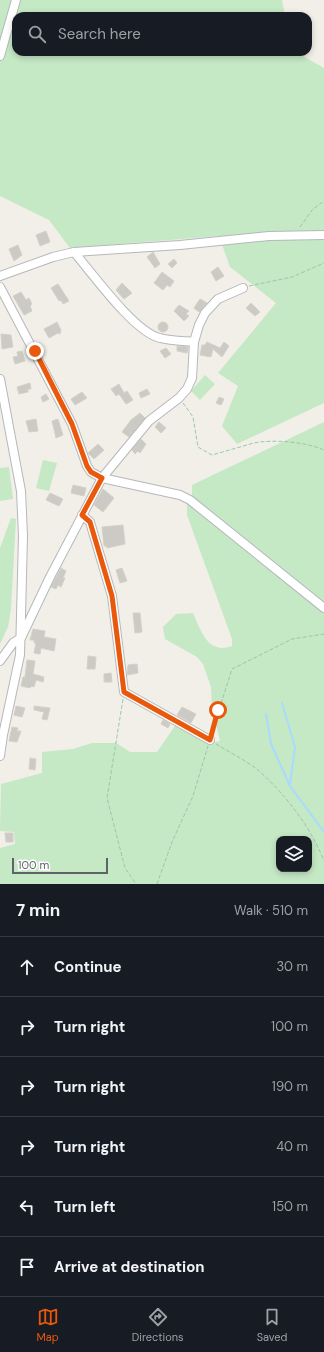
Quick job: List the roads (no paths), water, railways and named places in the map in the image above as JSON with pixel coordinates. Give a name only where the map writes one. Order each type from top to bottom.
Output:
[{"type":"street","points":[[13,12],[16,0]]},
{"type":"street","points":[[0,56],[12,14]]},
{"type":"street","points":[[0,276],[53,257],[74,252],[180,245],[269,236],[324,235]]},
{"type":"street","points":[[74,252],[110,295],[144,332],[160,338],[194,342]]},
{"type":"street","points":[[0,287],[68,417],[87,466],[91,472],[102,478],[180,495],[190,500],[324,608]]},
{"type":"street","points":[[0,661],[13,643],[21,638],[102,478],[149,421],[180,398],[187,389],[192,378],[194,342],[199,325],[205,313],[218,299],[243,288]]},
{"type":"street","points":[[0,303],[4,295]]},
{"type":"street","points":[[0,379],[23,508],[21,638],[16,678],[3,735],[0,756]]},
{"type":"street","points":[[82,515],[90,522],[112,596],[124,692],[210,740]]},
{"type":"waterway","points":[[282,703],[295,747],[290,784]]},
{"type":"waterway","points":[[266,714],[271,744],[290,786],[324,832]]}]
